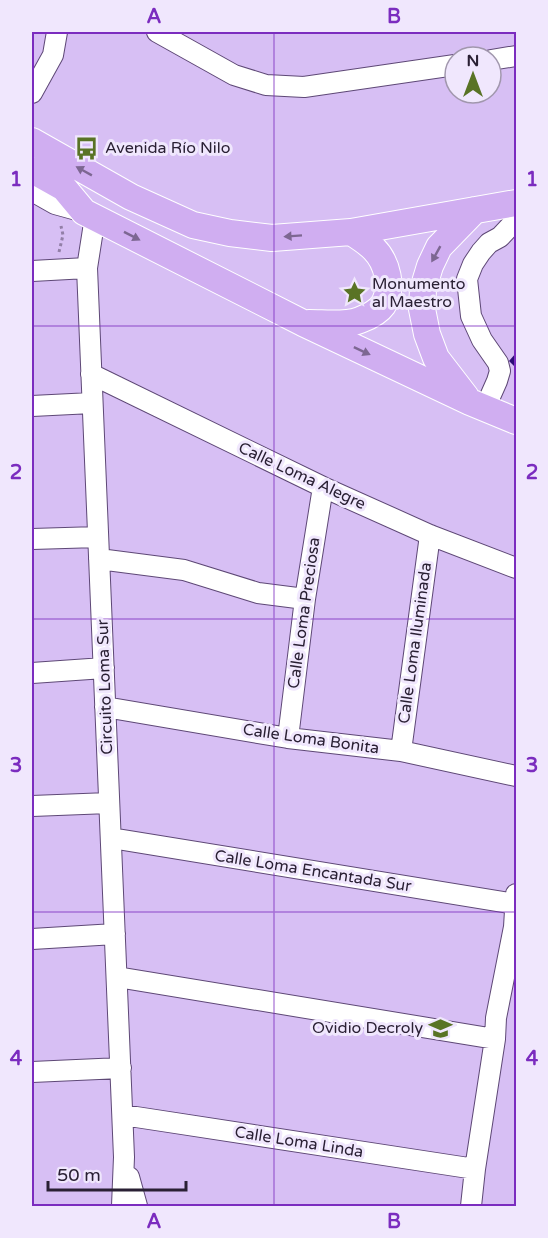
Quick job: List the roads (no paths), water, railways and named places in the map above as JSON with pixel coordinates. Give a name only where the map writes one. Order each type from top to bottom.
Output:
[{"type":"main road","points":[[32,141],[131,197],[193,225],[230,233],[272,238],[351,232],[516,203]]},
{"type":"main road","points":[[32,170],[64,188],[90,215],[303,323],[516,421]]},
{"type":"main road","points":[[475,210],[440,247],[430,266],[423,289],[422,309],[427,334],[436,358],[477,405]]},
{"type":"main road","points":[[303,323],[358,321],[374,313],[383,305],[388,290],[384,263],[374,249],[351,232]]},
{"type":"street","points":[[32,93],[53,55],[57,32]]},
{"type":"street","points":[[157,32],[234,75],[266,85],[304,87],[443,67]]},
{"type":"street","points":[[32,191],[55,204],[90,215]]},
{"type":"street","name":"Circuito Loma Sur","points":[[90,215],[87,268],[123,1115],[122,1206]]},
{"type":"street","points":[[477,405],[497,381],[500,371],[498,363],[482,339],[471,316],[467,279],[481,252],[489,243],[508,238],[516,220]]},
{"type":"street","points":[[32,271],[87,268]]},
{"type":"street","name":"Calle Loma Alegre","points":[[91,374],[323,487],[430,535],[516,568]]},
{"type":"street","points":[[32,406],[92,404]]},
{"type":"street","name":"Calle Loma Preciosa","points":[[288,738],[305,599],[323,487]]},
{"type":"street","name":"Calle Loma Iluminada","points":[[401,751],[430,535]]},
{"type":"street","points":[[32,539],[98,537]]},
{"type":"street","points":[[99,559],[184,570],[258,593],[305,599]]},
{"type":"street","points":[[32,673],[104,668]]},
{"type":"street","name":"Calle Loma Bonita","points":[[105,707],[288,738],[401,751],[516,776]]},
{"type":"street","points":[[32,806],[110,803]]},
{"type":"street","name":"Calle Loma Encantada Sur","points":[[111,838],[516,899]]},
{"type":"street","points":[[471,1206],[496,1018],[514,927],[516,899]]},
{"type":"street","points":[[32,939],[115,934]]},
{"type":"street","points":[[117,977],[495,1039]]},
{"type":"street","points":[[32,1072],[121,1068]]},
{"type":"street","name":"Calle Loma Linda","points":[[123,1115],[475,1169]]},
{"type":"street","name":"Circuito Loma Sur","points":[[124,1156],[137,1206]]},
{"type":"place","name":"Avenida Río Nilo","points":[[87,148]]},
{"type":"place","name":"Monumento al Maestro","points":[[354,293]]},
{"type":"place","name":"Ovidio Decroly","points":[[441,1028]]}]
